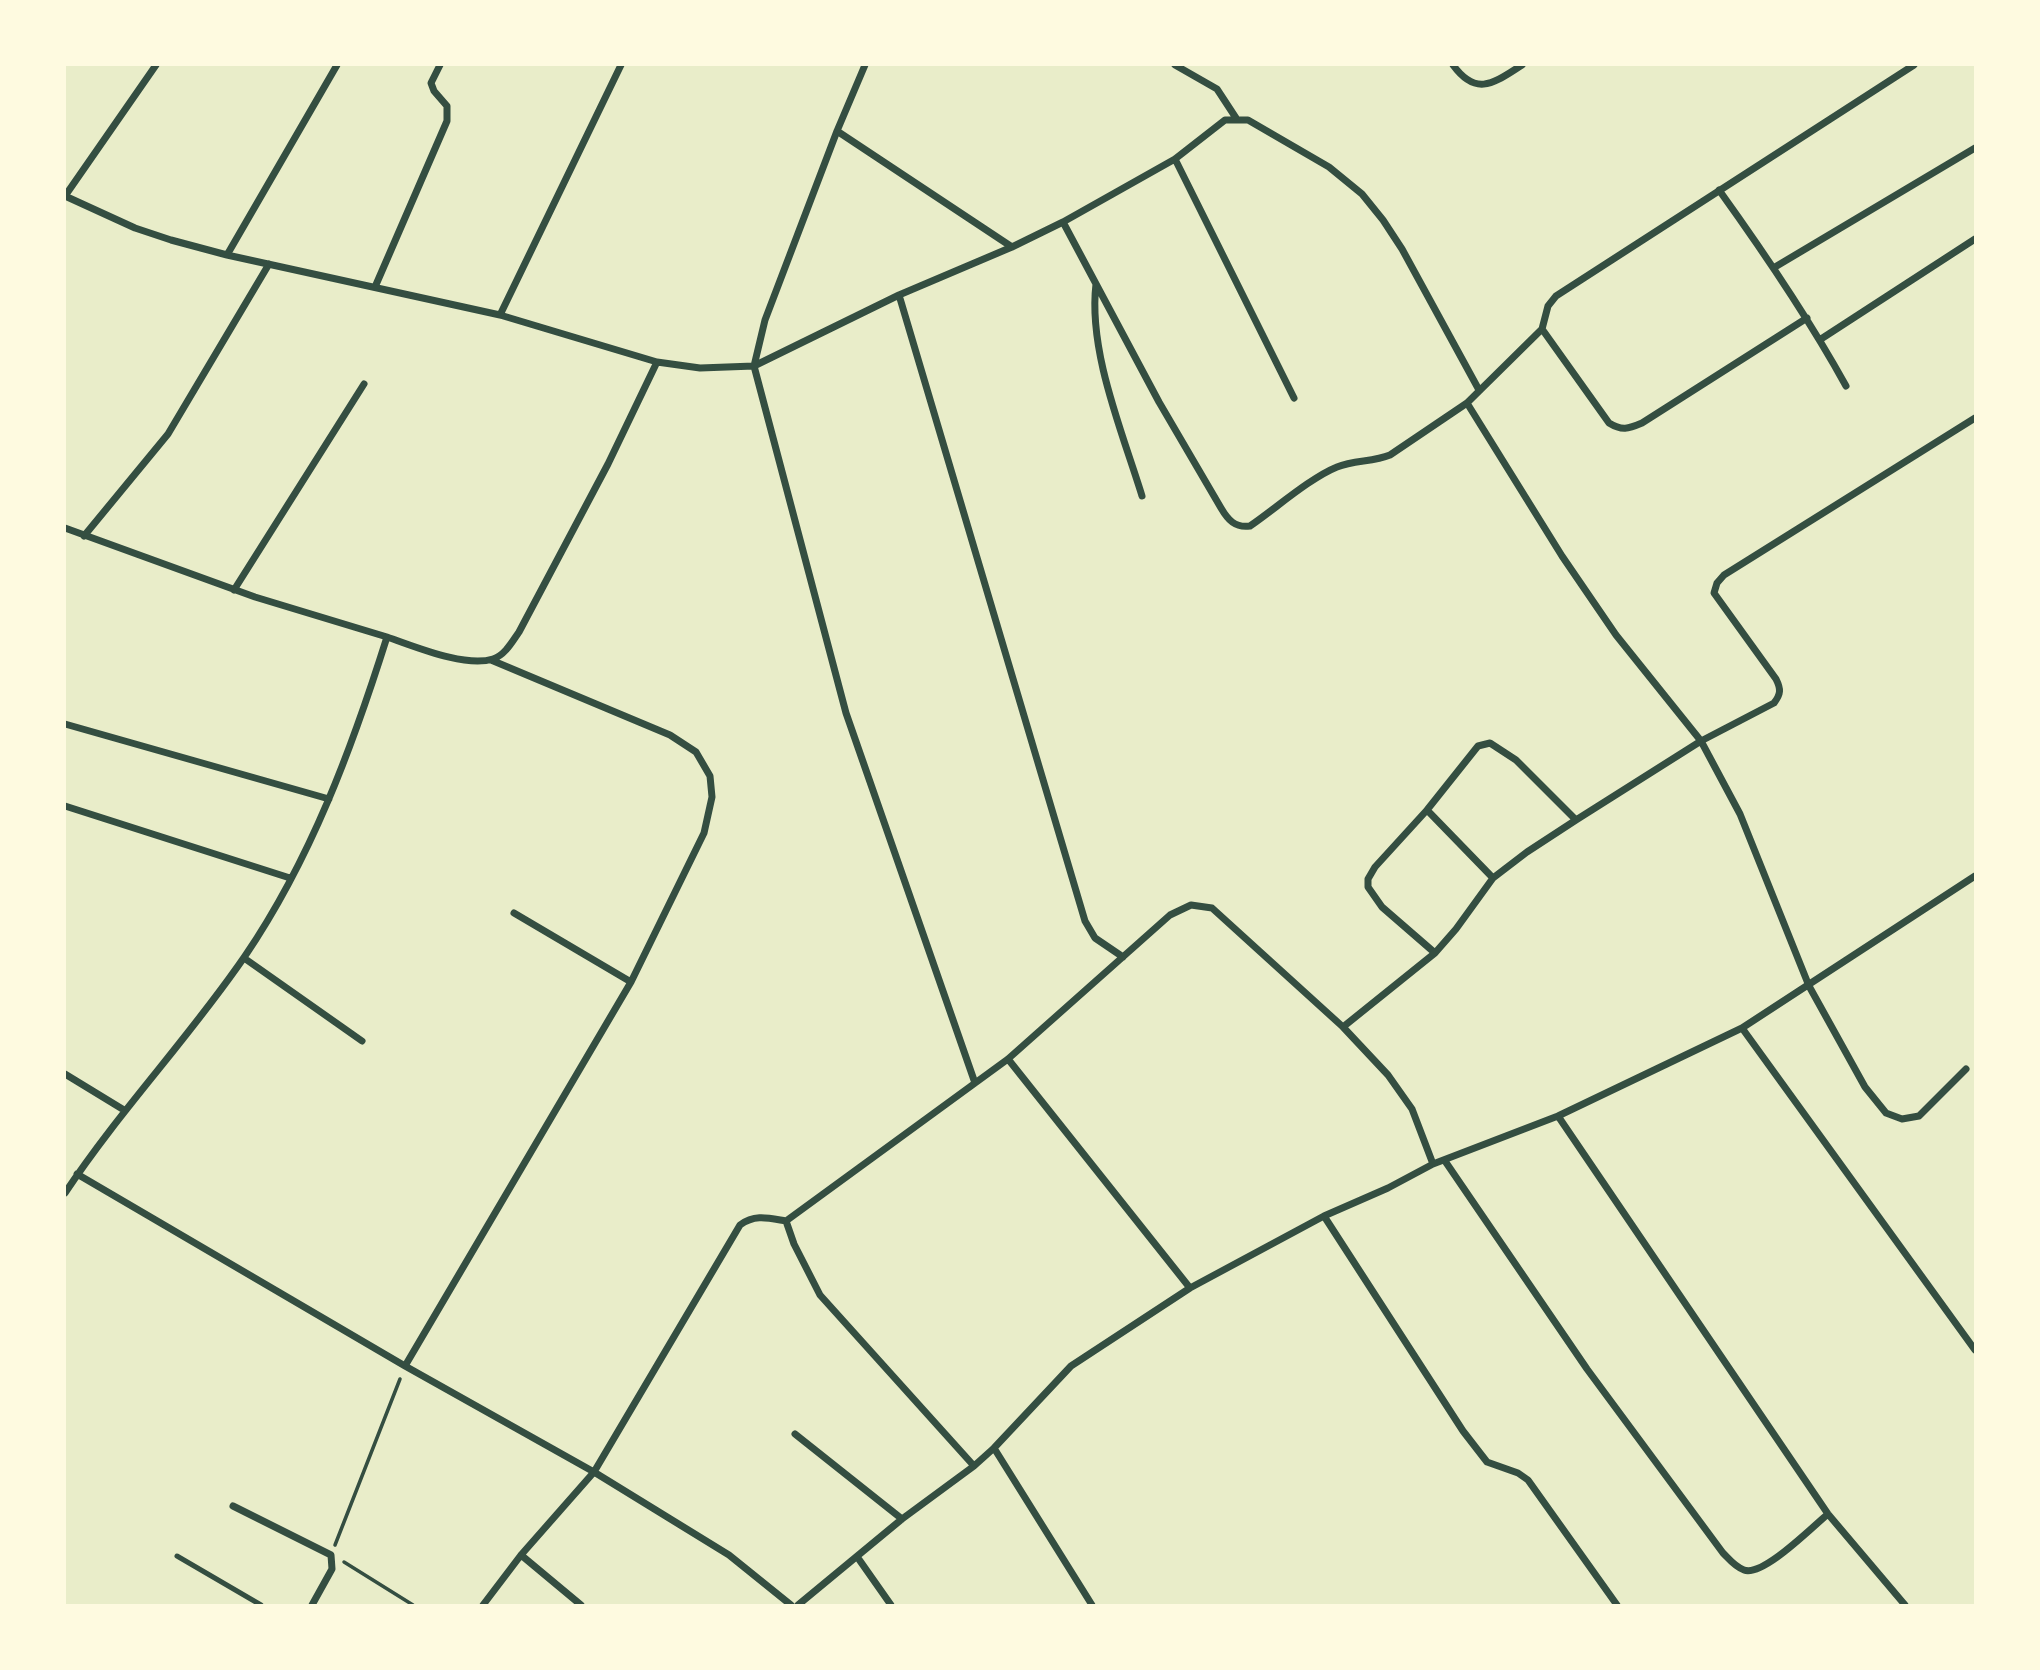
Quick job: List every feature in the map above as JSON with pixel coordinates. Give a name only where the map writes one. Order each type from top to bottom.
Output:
[{"type":"street","points":[[156,65],[65,196],[135,228],[227,255],[500,315],[657,362],[700,368],[754,366],[899,295],[1012,247],[1063,222],[1175,159],[1225,120],[1248,120],[1329,167],[1362,194],[1402,249],[1479,390]]},
{"type":"street","points":[[227,255],[337,65]]},
{"type":"street","points":[[374,287],[447,121],[447,106],[434,91],[431,83],[440,65]]},
{"type":"street","points":[[500,315],[621,65]]},
{"type":"street","points":[[865,65],[765,320],[754,366],[846,713],[975,1083]]},
{"type":"street","points":[[1175,65],[1217,89],[1236,118]]},
{"type":"street","points":[[1453,65],[1469,81],[1483,85],[1492,84],[1522,65]]},
{"type":"street","points":[[1063,222],[1228,520],[1236,525],[1250,526],[1331,470],[1347,463],[1380,460],[1467,403],[1542,329],[1548,306],[1556,296],[1914,65]]},
{"type":"street","points":[[837,131],[1012,247]]},
{"type":"street","points":[[1775,267],[1975,148]]},
{"type":"street","points":[[1175,159],[1294,398]]},
{"type":"street","points":[[1719,190],[1775,267],[1821,339],[1846,386]]},
{"type":"street","points":[[1821,339],[1975,239]]},
{"type":"street","points":[[84,536],[168,434],[269,264]]},
{"type":"street","points":[[1096,283],[1094,322],[1101,362],[1142,496]]},
{"type":"street","points":[[899,295],[1085,921],[1095,938],[1123,957]]},
{"type":"street","points":[[1542,329],[1609,423],[1626,429],[1642,423],[1807,318]]},
{"type":"street","points":[[491,660],[501,654],[519,632],[608,464],[657,362]]},
{"type":"street","points":[[234,590],[364,384]]},
{"type":"street","points":[[1467,403],[1562,556],[1616,635],[1701,741],[1740,814],[1809,986],[1865,1087],[1886,1112],[1902,1119],[1919,1116],[1966,1069]]},
{"type":"street","points":[[1343,1027],[1435,953],[1493,878],[1527,852],[1701,741],[1773,703],[1779,697],[1780,688],[1776,679],[1720,603],[1714,593],[1717,583],[1737,567],[1975,418]]},
{"type":"street","points":[[65,528],[234,590],[455,658],[471,661],[491,660],[670,735],[696,752],[707,770],[712,797],[704,833],[631,982],[405,1366]]},
{"type":"street","points":[[65,1193],[124,1110],[244,958],[266,923],[329,799],[351,746],[387,637]]},
{"type":"street","points":[[65,724],[329,799]]},
{"type":"street","points":[[1435,953],[1382,907],[1368,887],[1368,879],[1375,867],[1427,810],[1478,746],[1490,743],[1516,760],[1576,820]]},
{"type":"street","points":[[65,806],[290,878]]},
{"type":"street","points":[[1427,810],[1493,878]]},
{"type":"street","points":[[798,1605],[902,1519],[974,1466],[1071,1366],[1190,1288],[1324,1216],[1388,1188],[1433,1164],[1558,1116],[1742,1028],[1975,876]]},
{"type":"street","points":[[483,1605],[521,1555],[594,1472],[740,1225],[750,1218],[786,1220],[1008,1059],[1182,907],[1200,905],[1212,908],[1343,1027],[1388,1075],[1412,1109],[1433,1164]]},
{"type":"street","points":[[514,913],[631,982]]},
{"type":"street","points":[[244,958],[362,1041]]},
{"type":"street","points":[[1742,1028],[1975,1350]]},
{"type":"street","points":[[1008,1059],[1190,1288]]},
{"type":"street","points":[[65,1074],[124,1110]]},
{"type":"street","points":[[1558,1116],[1828,1514],[1905,1605]]},
{"type":"street","points":[[1445,1161],[1587,1369],[1733,1564],[1744,1570],[1756,1571],[1828,1514]]},
{"type":"street","points":[[77,1174],[405,1366],[594,1472],[729,1555],[791,1605]]},
{"type":"street","points":[[1324,1216],[1462,1431],[1487,1461],[1518,1473],[1528,1480],[1617,1605]]},
{"type":"street","points":[[786,1220],[794,1244],[820,1295],[974,1466]]},
{"type":"street","points":[[794,1434],[902,1519]]},
{"type":"street","points":[[994,1448],[1092,1605]]},
{"type":"street","points":[[233,1506],[331,1555],[332,1569],[312,1605]]},
{"type":"street","points":[[521,1555],[581,1605]]},
{"type":"street","points":[[858,1558],[891,1605]]},
{"type":"lane","points":[[177,1556],[261,1605]]},
{"type":"path","points":[[405,1366],[331,1555],[413,1605]]}]
